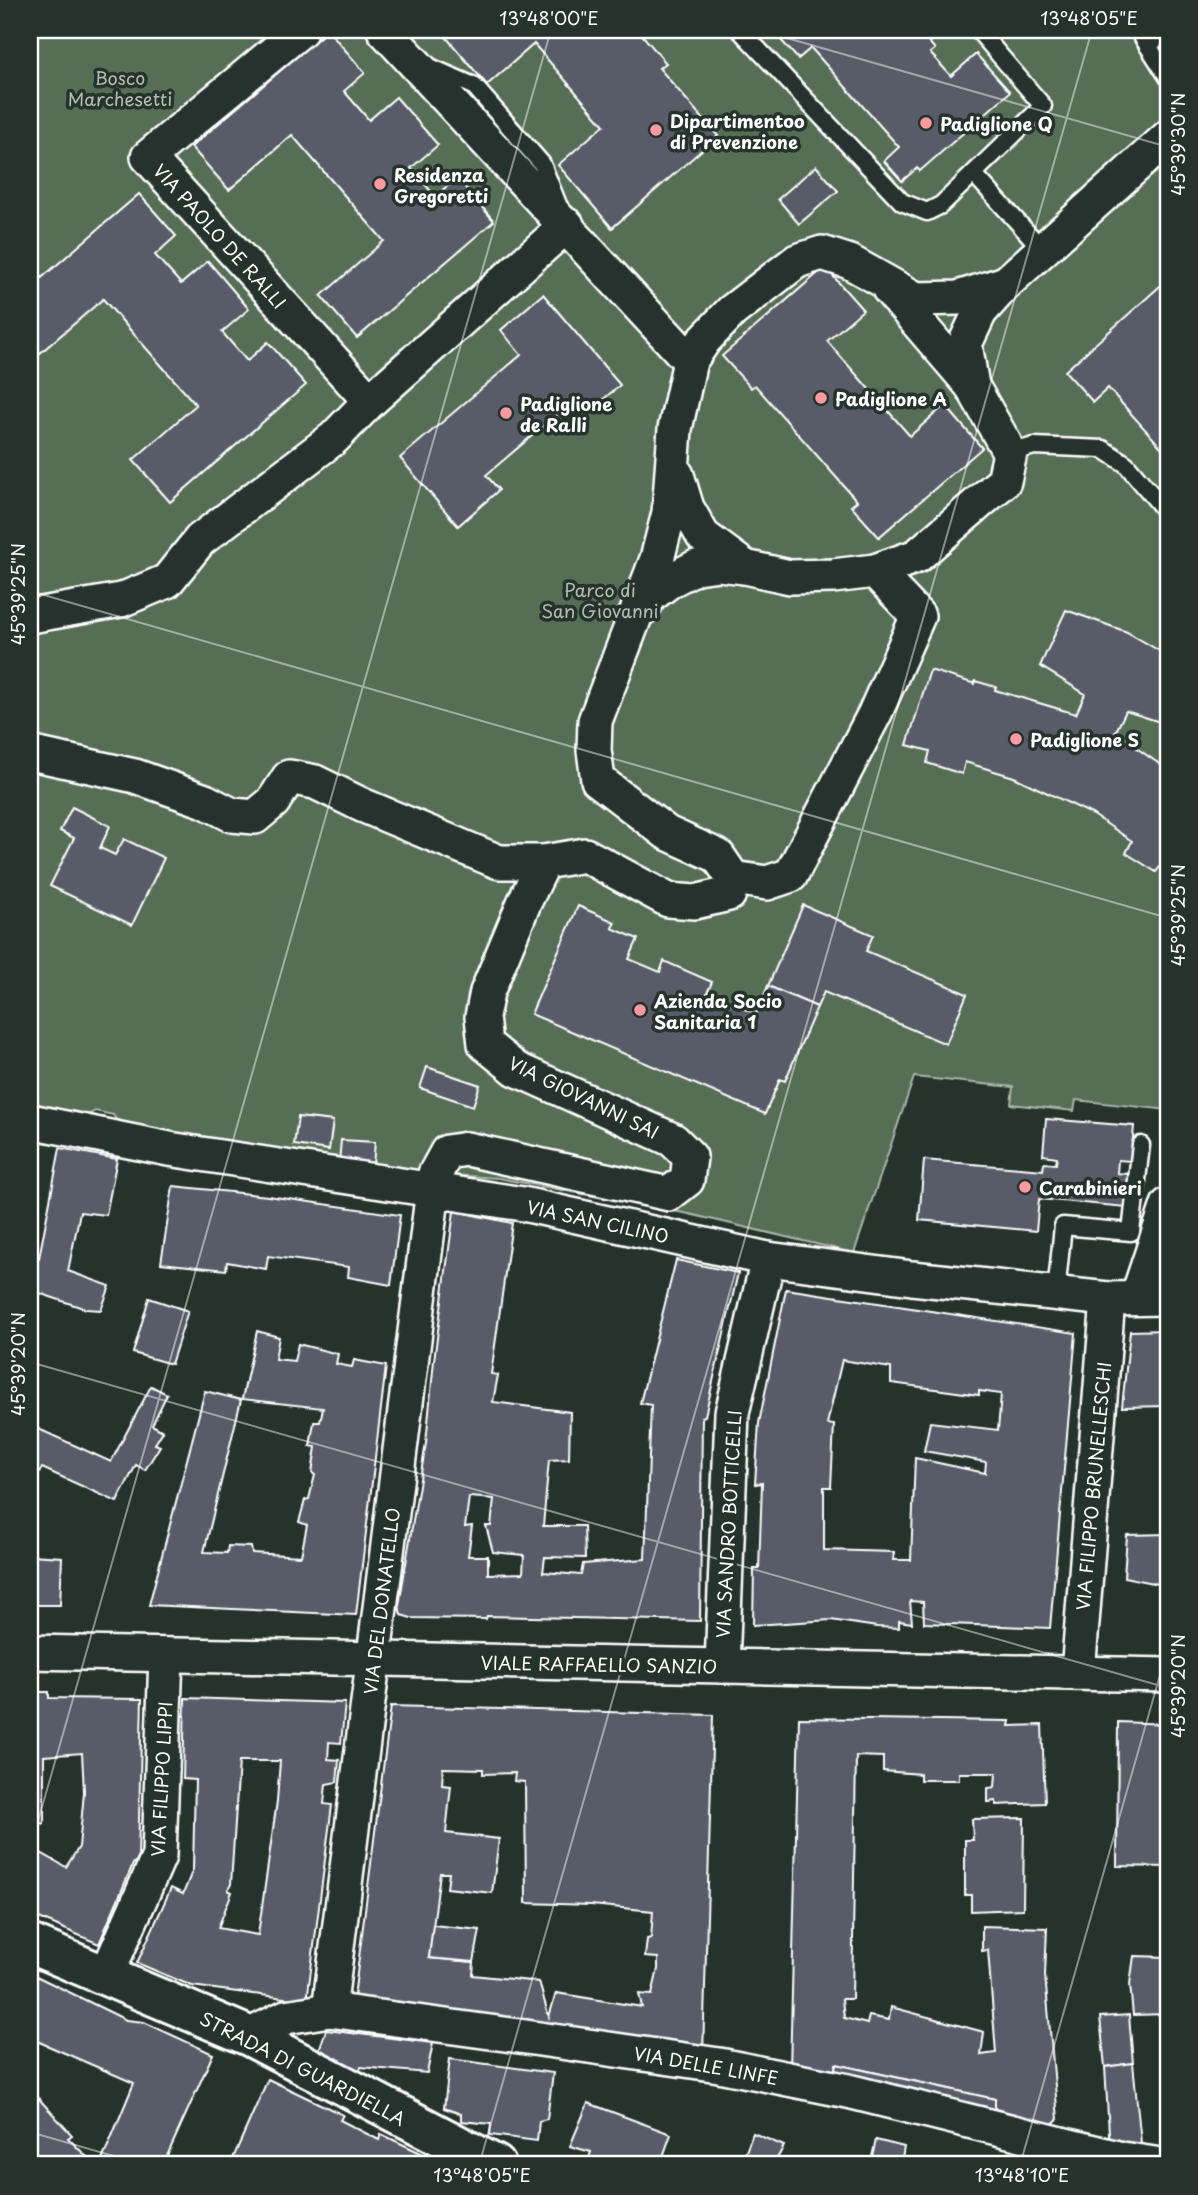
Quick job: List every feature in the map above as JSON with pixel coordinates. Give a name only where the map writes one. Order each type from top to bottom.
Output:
[{"type":"street","name":"VIA PAOLO DE RALLI","points":[[301,30],[148,157],[370,401]]},
{"type":"street","points":[[384,30],[690,361]]},
{"type":"street","points":[[972,386],[965,344],[979,312],[1042,249],[1168,137]]},
{"type":"street","points":[[30,616],[121,600],[166,581],[200,540],[334,439],[370,401],[567,225]]},
{"type":"street","points":[[875,571],[918,616],[875,713],[791,875],[767,883],[733,878],[718,856],[667,833],[598,780],[594,750],[595,721],[657,559],[669,513],[675,429],[690,361],[705,339],[732,311],[797,261],[822,253],[850,262],[916,299],[958,298],[1006,283]]},
{"type":"street","points":[[636,619],[650,596],[671,580],[696,567],[719,564],[790,577],[834,576],[875,571],[918,556],[1004,481],[1010,453],[972,386],[881,279]]},
{"type":"street","points":[[674,466],[687,508],[703,536],[745,567]]},
{"type":"street","points":[[30,753],[135,776],[232,815],[255,817],[273,802],[289,777],[315,782],[362,805],[499,862],[544,862],[584,855],[668,900],[695,902],[729,894],[733,878]]},
{"type":"street","name":"VIA GIOVANNI SAI","points":[[431,1191],[435,1174],[447,1152],[467,1149],[669,1194],[687,1180],[691,1157],[673,1140],[516,1069],[485,1044],[482,1017],[488,992],[524,903],[544,862]]},
{"type":"street","name":"VIA SAN CILINO","points":[[30,1121],[169,1149],[523,1204],[768,1259],[912,1278],[1056,1293],[1138,1298]]},
{"type":"street","name":"VIA DEL DONATELLO","points":[[328,2010],[431,1191]]},
{"type":"street","name":"VIA FILIPPO BRUNELLESCHI","points":[[1078,1673],[1138,1298],[1168,1206]]},
{"type":"street","name":"VIA SANDRO BOTTICELLI","points":[[722,1666],[732,1413],[768,1259]]},
{"type":"street","name":"VIALE RAFFAELLO SANZIO","points":[[30,1652],[1168,1675]]},
{"type":"street","name":"VIA FILIPPO LIPPI","points":[[106,1976],[159,1856],[166,1655]]},
{"type":"street","name":"STRADA DI GUARDIELLA","points":[[30,1944],[249,2036],[496,2165]]},
{"type":"street","name":"VIA DELLE LINFE","points":[[249,2036],[286,2017],[328,2010],[719,2065],[848,2091],[1122,2160],[1161,2165]]},
{"type":"lane","points":[[740,30],[902,202],[927,212],[942,205],[1043,106],[978,30]]},
{"type":"lane","points":[[1138,30],[1168,78]]},
{"type":"lane","points":[[1148,46],[1166,30]]},
{"type":"lane","points":[[974,174],[1042,249]]},
{"type":"lane","points":[[1010,453],[1034,446],[1103,449],[1126,464],[1168,514]]},
{"type":"lane","points":[[1056,1293],[1063,1226],[1131,1231],[1141,1145]]},
{"type":"green space","name":"Parco di San Giovanni","points":[[30,30],[1168,30],[1168,1110],[1076,1100],[1074,1111],[1011,1104],[1013,1087],[914,1077],[854,1253],[689,1214],[498,1178],[435,1174],[122,1128],[113,1115],[95,1111],[83,1118],[30,1101]]},
{"type":"building","name":"Residenza Gregoretti","points":[[328,30],[365,73],[344,91],[369,120],[396,97],[438,145],[411,168],[435,196],[457,178],[494,221],[357,338],[321,296],[384,241],[292,135],[229,190],[191,147]]},
{"type":"building","name":"Dipartimentoo di Prevenzione","points":[[440,30],[638,30],[666,63],[659,68],[718,136],[612,228],[558,165],[604,125],[534,44],[487,85]]},
{"type":"building","name":"Padiglione Q","points":[[772,30],[918,30],[935,49],[930,53],[951,76],[976,54],[1010,92],[920,171],[917,168],[902,181],[884,161],[899,147],[811,48],[798,59]]},
{"type":"building","points":[[816,166],[838,191],[799,224],[778,199]]},
{"type":"building","points":[[139,194],[176,236],[155,255],[181,284],[208,261],[249,309],[222,332],[247,361],[268,342],[306,385],[170,502],[133,460],[196,405],[103,299],[39,354],[30,343],[30,288]]},
{"type":"building","name":"Padiglione A","points":[[825,267],[863,310],[827,341],[910,436],[945,405],[982,448],[879,537],[851,506],[857,501],[755,385],[751,388],[722,356]]},
{"type":"building","points":[[1168,279],[1168,455],[1108,388],[1093,402],[1065,371]]},
{"type":"building","name":"Padiglione de Ralli","points":[[543,294],[620,385],[579,420],[567,406],[486,475],[499,490],[458,526],[400,458],[521,355],[501,330]]},
{"type":"building","name":"Padiglione S","points":[[1066,610],[1127,632],[1168,656],[1168,705],[1160,722],[1126,711],[1115,733],[1168,770],[1168,866],[1163,863],[1156,872],[1126,853],[1132,841],[1092,814],[1014,777],[965,762],[962,774],[927,763],[930,751],[907,745],[930,670],[975,684],[975,681],[996,687],[995,690],[1076,714],[1085,694],[1040,666]]},
{"type":"building","points":[[72,807],[110,826],[100,848],[115,855],[124,839],[164,858],[132,925],[50,886],[74,838],[60,831]]},
{"type":"building","points":[[803,905],[873,935],[866,951],[967,994],[946,1044],[824,992],[817,1007],[768,986]]},
{"type":"building","name":"Azienda Socio Sanitaria 1","points":[[578,906],[615,922],[612,928],[638,939],[629,959],[660,972],[664,961],[712,982],[707,993],[756,1014],[768,986],[817,1007],[785,1081],[780,1079],[765,1114],[531,1014]]},
{"type":"building","points":[[427,1067],[480,1085],[473,1106],[420,1088]]},
{"type":"building","points":[[298,1117],[333,1121],[329,1150],[294,1145]]},
{"type":"building","name":"Carabinieri","points":[[1046,1119],[1134,1126],[1131,1161],[1118,1160],[1117,1173],[1129,1174],[1126,1207],[1039,1199],[1036,1231],[919,1220],[924,1160],[1043,1170],[1044,1163],[1056,1164],[1057,1157],[1043,1155]]},
{"type":"building","points":[[341,1140],[375,1142],[373,1165],[339,1163]]},
{"type":"building","points":[[60,1148],[117,1159],[106,1215],[80,1212],[68,1271],[110,1286],[101,1310],[86,1309],[30,1290],[30,1256],[39,1258]]},
{"type":"building","points":[[173,1186],[268,1196],[400,1215],[391,1285],[348,1277],[349,1267],[268,1256],[266,1269],[227,1262],[226,1270],[161,1263]]},
{"type":"building","points":[[454,1211],[512,1223],[491,1374],[498,1375],[493,1402],[570,1412],[569,1459],[549,1460],[543,1526],[584,1526],[585,1558],[545,1557],[543,1572],[581,1575],[583,1564],[645,1559],[651,1405],[640,1403],[676,1260],[738,1273],[705,1416],[702,1417],[700,1621],[487,1616],[486,1619],[411,1618],[401,1615],[399,1605],[426,1443]],"holes":[[[469,1497],[494,1499],[491,1526],[486,1526],[493,1552],[524,1555],[523,1573],[488,1574],[488,1556],[468,1556],[472,1526],[465,1527]]]},
{"type":"building","points":[[786,1289],[1076,1333],[1050,1628],[924,1623],[923,1602],[910,1601],[912,1623],[899,1621],[899,1628],[831,1620],[753,1625],[754,1569],[759,1569],[762,1483],[755,1484],[759,1423]],"holes":[[[842,1360],[891,1368],[891,1383],[979,1395],[979,1391],[1001,1394],[998,1430],[930,1422],[924,1451],[986,1462],[985,1473],[915,1458],[911,1560],[893,1560],[894,1552],[824,1550],[824,1487],[831,1487],[834,1425],[827,1424]]]},
{"type":"building","points":[[149,1298],[188,1311],[171,1364],[133,1353]]},
{"type":"building","points":[[1168,1330],[1168,1406],[1122,1407],[1130,1331]]},
{"type":"building","points":[[257,1331],[279,1337],[275,1359],[294,1361],[298,1344],[338,1354],[336,1364],[352,1367],[354,1360],[386,1366],[356,1615],[149,1605],[205,1391],[241,1400],[204,1552],[227,1553],[228,1546],[251,1547],[252,1553],[301,1556],[307,1525],[299,1522],[315,1475],[312,1473],[316,1447],[310,1446],[314,1422],[320,1422],[323,1408],[242,1399]]},
{"type":"building","points":[[151,1386],[167,1394],[152,1425],[163,1431],[155,1444],[160,1446],[145,1470],[136,1465],[117,1502],[42,1468],[30,1486],[30,1425],[111,1462]]},
{"type":"building","points":[[1168,1534],[1168,1586],[1124,1577],[1127,1535]]},
{"type":"building","points":[[30,1555],[62,1557],[60,1605],[30,1605]]},
{"type":"building","points":[[30,1692],[49,1692],[49,1698],[142,1699],[138,1859],[133,1864],[99,1944],[30,1914],[30,1847],[66,1867],[79,1847],[84,1792],[82,1753],[44,1756],[44,1824],[30,1820]]},
{"type":"building","points":[[185,1698],[345,1703],[341,1743],[329,1742],[328,1759],[339,1760],[337,1782],[326,1784],[324,1804],[332,1805],[307,2001],[192,1986],[137,1963],[171,1888],[183,1894],[193,1869],[195,1780],[183,1779]],"holes":[[[239,1761],[280,1761],[258,1935],[218,1928],[232,1892],[228,1890],[231,1884]]]},
{"type":"building","points":[[391,1706],[713,1715],[703,2054],[354,1997]],"holes":[[[443,1768],[483,1769],[483,1774],[515,1773],[514,1781],[525,1782],[526,1903],[653,1911],[651,1938],[647,1939],[645,1957],[658,1958],[658,1969],[652,1995],[639,1994],[642,2007],[556,1993],[549,2017],[539,1982],[473,1975],[474,1962],[429,1958],[440,1873],[449,1873],[447,1888],[492,1893],[499,1839],[446,1833],[451,1786],[442,1785]]]},
{"type":"building","points":[[799,1718],[1010,1721],[1009,1726],[1042,1725],[1045,1803],[996,1805],[996,1801],[988,1802],[988,1788],[995,1787],[996,1773],[959,1773],[959,1780],[920,1780],[920,1774],[883,1771],[883,1757],[856,1756],[852,1999],[842,1999],[844,2018],[867,2024],[869,2016],[889,2020],[891,2007],[984,2032],[981,2055],[996,2053],[988,1950],[982,1951],[982,1926],[1047,1928],[1045,1975],[1058,2119],[1045,2130],[995,2117],[995,2099],[836,2064],[832,2081],[790,2070]]},
{"type":"building","points":[[1118,1722],[1168,1724],[1168,1867],[1117,1866]]},
{"type":"building","points":[[1024,1818],[1023,1909],[971,1911],[971,1895],[965,1895],[965,1840],[973,1840],[972,1819]]},
{"type":"building","points":[[433,1925],[480,1930],[474,1962],[429,1958]]},
{"type":"building","points":[[1134,1956],[1168,1957],[1168,2014],[1133,2015],[1130,1984]]},
{"type":"building","points":[[30,1973],[126,2020],[144,2022],[213,2054],[163,2165],[100,2165],[134,2083],[30,2038]]},
{"type":"building","points":[[1129,2015],[1133,2063],[1105,2067],[1100,2017]]},
{"type":"building","points":[[326,2030],[433,2043],[427,2073],[361,2067],[353,2080],[317,2056]]},
{"type":"building","points":[[450,2059],[553,2073],[547,2119],[539,2121],[537,2141],[490,2135],[491,2124],[461,2121],[461,2114],[444,2108]]},
{"type":"building","points":[[1133,2063],[1142,2153],[1110,2149],[1105,2067]]},
{"type":"building","points":[[836,2064],[995,2099],[995,2117],[832,2081]]},
{"type":"building","points":[[268,2079],[343,2115],[340,2120],[379,2140],[381,2134],[444,2164],[313,2165],[297,2157],[293,2165],[230,2165]]},
{"type":"building","points":[[30,2089],[72,2135],[68,2138],[88,2158],[82,2165],[30,2165]]},
{"type":"building","points":[[588,2103],[671,2134],[660,2165],[601,2165],[588,2161],[591,2152],[570,2146]]},
{"type":"building","points":[[753,2133],[784,2146],[774,2164],[744,2157]]},
{"type":"building","points":[[876,2140],[904,2147],[901,2165],[870,2165]]},
{"type":"place","name":"Padiglione Q","points":[[926,123]]},
{"type":"place","name":"Dipartimentoo di Prevenzione","points":[[656,130]]},
{"type":"place","name":"Residenza Gregoretti","points":[[380,184]]},
{"type":"place","name":"Padiglione A","points":[[821,398]]},
{"type":"place","name":"Padiglione de Ralli","points":[[506,413]]},
{"type":"place","name":"Padiglione S","points":[[1016,739]]},
{"type":"place","name":"Azienda Socio Sanitaria 1","points":[[640,1010]]},
{"type":"place","name":"Carabinieri","points":[[1025,1187]]},
{"type":"park label","name":"Bosco Marchesetti","points":[[120,87]]}]
